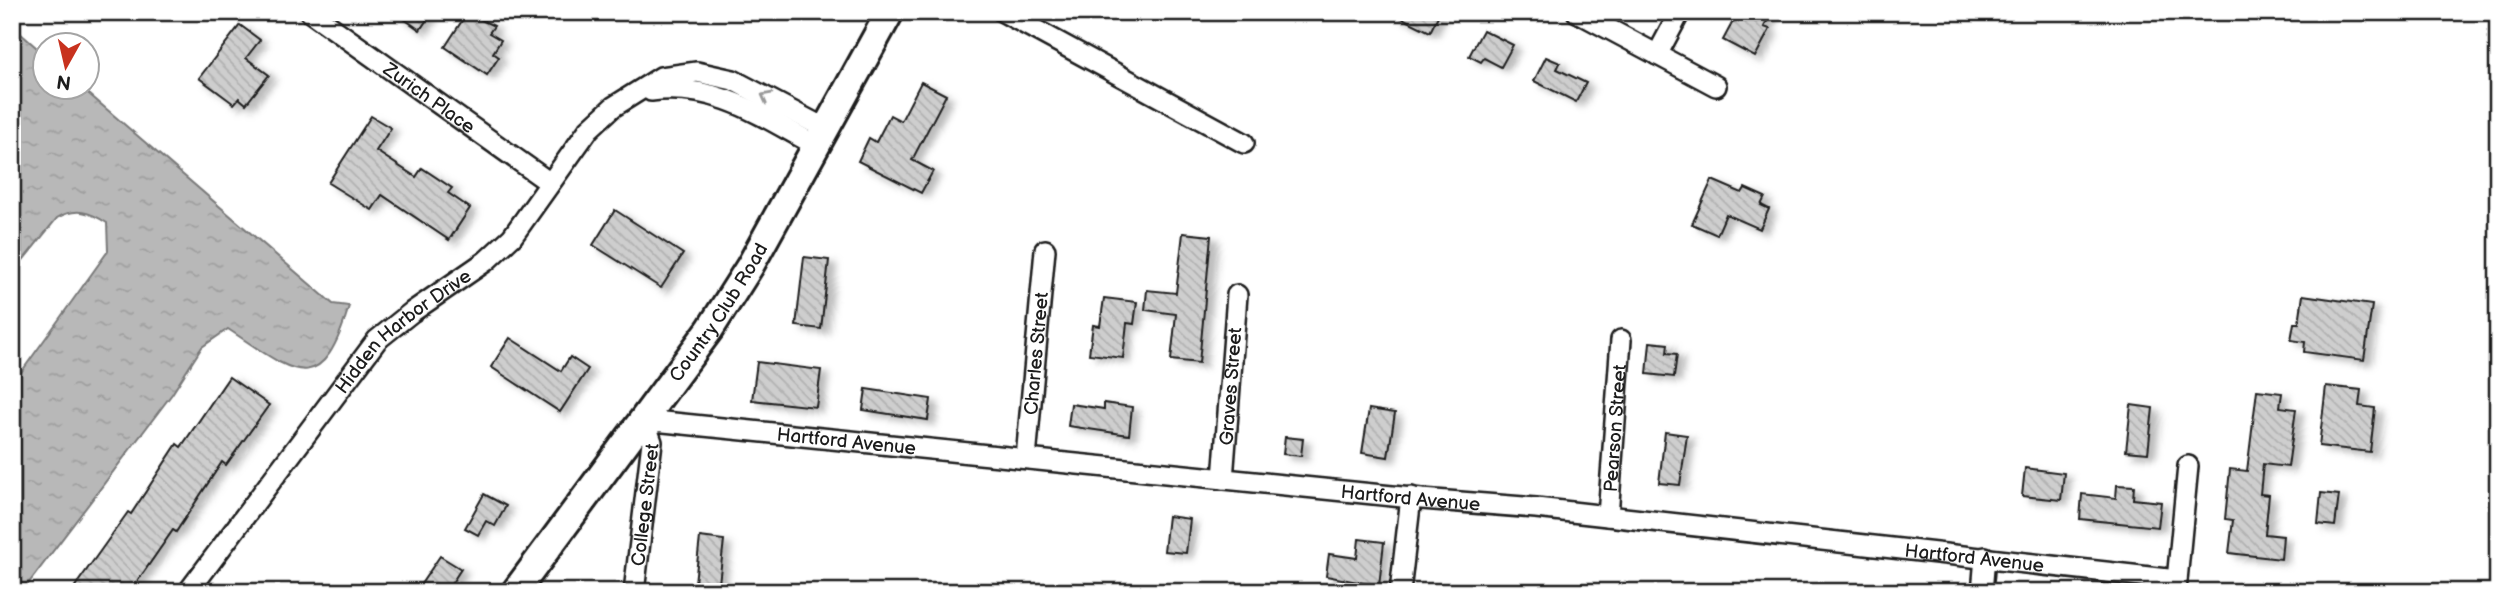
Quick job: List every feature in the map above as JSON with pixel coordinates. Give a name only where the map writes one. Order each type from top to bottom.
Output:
[{"type":"street","name":"Zurich Place","points":[[310,12],[550,183]]},
{"type":"street","name":"Country Club Road","points":[[515,592],[644,419],[750,266],[890,12]]},
{"type":"street","points":[[1003,12],[1244,143]]},
{"type":"street","points":[[1577,12],[1716,86]]},
{"type":"street","points":[[1657,55],[1680,12]]},
{"type":"street","name":"Hidden Harbor Drive","points":[[188,592],[377,340],[513,237],[589,129],[613,107],[662,77],[697,72],[733,80],[822,138]]},
{"type":"street","name":"Charles Street","points":[[1027,458],[1045,250]]},
{"type":"street","name":"Graves Street","points":[[1223,479],[1237,295]]},
{"type":"street","name":"Pearson Street","points":[[1608,516],[1621,340]]},
{"type":"street","name":"Hartford Avenue","points":[[644,419],[1608,516],[1985,558],[2176,586]]},
{"type":"street","name":"College Street","points":[[634,592],[652,442],[644,419]]},
{"type":"street","points":[[2176,586],[2188,466]]},
{"type":"street","points":[[1400,592],[1411,497]]},
{"type":"street","points":[[1982,592],[1985,558]]},
{"type":"water","points":[[12,26],[32,44],[32,102],[98,102],[333,304],[349,306],[338,337],[327,356],[315,367],[302,370],[287,366],[228,329],[202,347],[172,394],[22,592],[12,592],[12,385],[108,251],[107,223],[95,216],[77,212],[57,218],[12,274]]},
{"type":"building","points":[[394,12],[432,12],[420,30]]},
{"type":"building","points":[[1390,12],[1440,12],[1430,32]]},
{"type":"building","points":[[1738,12],[1772,12],[1764,27],[1770,29],[1755,57],[1723,40]]},
{"type":"building","points":[[467,13],[494,26],[489,33],[501,40],[493,53],[499,57],[487,75],[445,47]]},
{"type":"building","points":[[240,25],[260,40],[246,58],[269,75],[246,104],[239,98],[234,104],[199,78]]},
{"type":"building","points":[[1483,30],[1513,45],[1501,67],[1484,58],[1481,62],[1469,56]]},
{"type":"building","points":[[1546,57],[1560,63],[1557,69],[1586,83],[1576,102],[1534,81]]},
{"type":"building","points":[[921,82],[946,95],[912,160],[933,171],[921,193],[858,161],[869,138],[876,142],[890,115],[901,121]]},
{"type":"building","points":[[371,116],[391,128],[376,151],[416,177],[422,168],[452,188],[448,193],[470,208],[449,240],[382,195],[372,210],[328,183]]},
{"type":"building","points":[[1712,180],[1742,193],[1745,188],[1765,197],[1761,205],[1769,209],[1760,229],[1726,214],[1717,235],[1692,224]]},
{"type":"building","points":[[615,210],[683,254],[661,288],[593,245]]},
{"type":"building","points":[[1183,233],[1211,236],[1199,363],[1171,360],[1176,314],[1145,310],[1147,290],[1176,293]]},
{"type":"building","points":[[804,257],[829,260],[821,329],[796,326]]},
{"type":"building","points":[[2303,295],[2372,305],[2364,360],[2304,352],[2305,342],[2291,340],[2294,323],[2299,323]]},
{"type":"building","points":[[1104,298],[1137,302],[1134,324],[1127,323],[1123,358],[1089,354],[1093,325],[1100,326]]},
{"type":"building","points":[[510,338],[561,371],[570,357],[588,369],[560,412],[491,367]]},
{"type":"building","points":[[1650,342],[1668,344],[1667,353],[1677,354],[1674,377],[1647,374]]},
{"type":"building","points":[[757,362],[821,370],[816,407],[752,400]]},
{"type":"building","points":[[229,377],[269,405],[226,465],[222,462],[176,532],[173,530],[130,592],[71,592],[128,512],[131,514],[177,444],[181,447]]},
{"type":"building","points":[[2326,386],[2361,390],[2359,406],[2375,408],[2370,452],[2319,446]]},
{"type":"building","points":[[866,389],[931,399],[928,420],[863,410]]},
{"type":"building","points":[[2257,390],[2282,393],[2280,407],[2296,409],[2288,467],[2263,464],[2260,494],[2269,495],[2265,534],[2283,536],[2281,559],[2229,553],[2233,520],[2225,519],[2230,469],[2247,471]]},
{"type":"building","points":[[1104,403],[1132,407],[1129,435],[1068,426],[1071,404],[1104,409]]},
{"type":"building","points":[[2131,405],[2153,408],[2148,453],[2126,451]]},
{"type":"building","points":[[1369,409],[1395,413],[1388,457],[1362,453]]},
{"type":"building","points":[[1665,432],[1687,435],[1680,485],[1659,483]]},
{"type":"building","points":[[1285,437],[1303,439],[1301,456],[1283,454]]},
{"type":"building","points":[[2025,468],[2064,473],[2061,500],[2022,496]]},
{"type":"building","points":[[2117,485],[2134,486],[2133,499],[2161,502],[2158,527],[2080,519],[2082,494],[2116,498]]},
{"type":"building","points":[[2321,493],[2339,495],[2335,526],[2318,524]]},
{"type":"building","points":[[484,494],[506,506],[495,526],[486,521],[478,535],[465,528]]},
{"type":"building","points":[[1168,516],[1190,519],[1186,553],[1164,551]]},
{"type":"building","points":[[700,537],[724,540],[718,592],[694,592]]},
{"type":"building","points":[[1359,539],[1384,542],[1379,586],[1326,576],[1329,554],[1357,558]]},
{"type":"building","points":[[440,556],[461,569],[446,592],[427,592],[419,587]]}]
